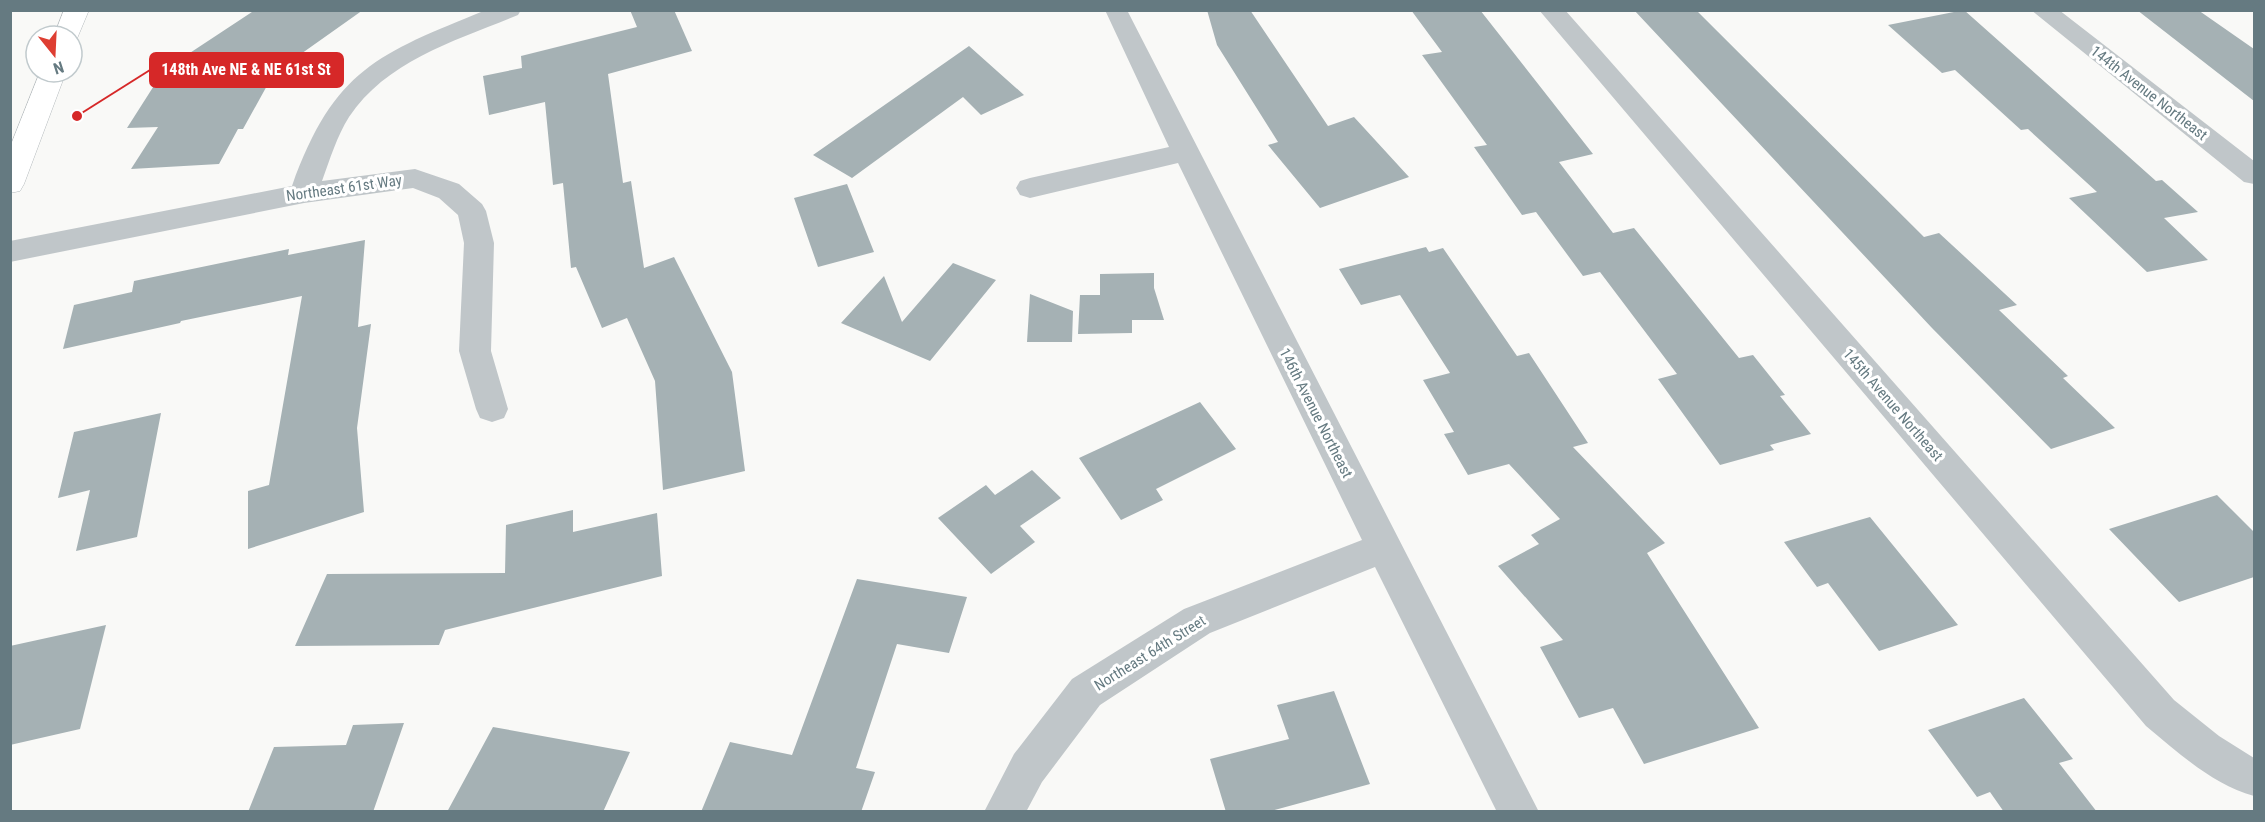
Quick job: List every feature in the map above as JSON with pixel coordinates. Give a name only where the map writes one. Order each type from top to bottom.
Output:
[{"type":"main road","points":[[10,184],[48,84]]},
{"type":"street","points":[[303,193],[328,130],[341,108],[366,82],[402,55],[509,10]]},
{"type":"street","name":"145th Avenue Northeast","points":[[1551,10],[2160,713],[2201,747],[2239,773],[2254,777]]},
{"type":"street","name":"144th Avenue Northeast","points":[[2043,10],[2254,175]]},
{"type":"street","name":"146th Avenue Northeast","points":[[1116,12],[1383,548],[1519,812]]},
{"type":"street","points":[[1029,188],[1186,152]]},
{"type":"street","name":"Northeast 61st Way","points":[[10,252],[303,193],[415,178],[448,190],[472,211],[479,243],[475,351],[492,409]]},
{"type":"street","name":"Northeast 64th Street","points":[[1004,812],[1028,768],[1086,692],[1197,621],[1383,548]]},
{"type":"building","points":[[255,10],[363,10],[274,73],[243,129],[238,129],[219,164],[131,169],[158,127],[127,128],[164,70]]},
{"type":"building","points":[[630,10],[674,10],[692,51],[608,74],[623,183],[631,181],[644,268],[674,257],[732,372],[745,471],[663,490],[655,381],[627,318],[602,328],[576,267],[571,268],[563,183],[553,185],[545,102],[489,115],[483,76],[522,68],[521,56],[637,27]]},
{"type":"building","points":[[1207,10],[1250,10],[1328,126],[1354,117],[1409,177],[1320,208],[1268,145],[1278,142],[1217,45]]},
{"type":"building","points":[[1411,10],[1480,10],[1593,154],[1559,162],[1613,233],[1634,228],[1739,358],[1753,355],[1785,395],[1780,396],[1811,434],[1770,445],[1774,450],[1720,465],[1658,379],[1677,374],[1600,272],[1583,276],[1536,212],[1522,215],[1474,147],[1487,145],[1422,55],[1442,52]]},
{"type":"building","points":[[1634,10],[1696,10],[1924,237],[1939,233],[2017,305],[1999,310],[2068,376],[2063,378],[2115,428],[2051,449],[1932,328]]},
{"type":"building","points":[[1964,10],[2156,181],[2162,180],[2198,212],[2164,218],[2208,260],[2147,272],[2069,198],[2097,192],[2028,129],[2021,130],[1955,70],[1942,73],[1888,25]]},
{"type":"building","points":[[2137,10],[2198,10],[2254,49],[2254,101]]},
{"type":"building","points":[[969,46],[1024,95],[981,115],[963,97],[852,178],[813,155]]},
{"type":"building","points":[[847,184],[874,252],[818,267],[794,198]]},
{"type":"building","points":[[365,240],[358,327],[371,324],[357,428],[364,512],[248,549],[248,491],[269,485],[302,296],[63,349],[74,305],[132,292],[134,281],[289,249],[288,255]]},
{"type":"building","points":[[1426,247],[1429,252],[1443,248],[1517,356],[1529,353],[1588,443],[1573,447],[1665,543],[1647,553],[1759,728],[1644,764],[1613,708],[1579,718],[1540,647],[1563,640],[1498,566],[1539,544],[1531,535],[1560,519],[1509,464],[1468,475],[1444,434],[1454,432],[1423,380],[1450,373],[1400,295],[1361,305],[1339,269]]},
{"type":"building","points":[[953,263],[996,280],[930,361],[841,323],[884,276],[902,322]]},
{"type":"building","points":[[1154,273],[1154,288],[1164,320],[1132,320],[1132,333],[1078,334],[1080,295],[1100,295],[1100,274]]},
{"type":"building","points":[[1030,294],[1073,311],[1072,342],[1027,342]]},
{"type":"building","points":[[1200,402],[1236,449],[1156,489],[1163,500],[1121,520],[1079,458]]},
{"type":"building","points":[[161,413],[137,537],[76,551],[90,490],[58,498],[74,432]]},
{"type":"building","points":[[1032,470],[1061,498],[1020,526],[1035,542],[991,574],[938,518],[986,485],[995,495]]},
{"type":"building","points":[[2217,495],[2254,532],[2254,577],[2179,602],[2109,529]]},
{"type":"building","points":[[573,510],[573,532],[657,513],[662,576],[445,630],[439,645],[295,646],[327,574],[505,573],[506,525]]},
{"type":"building","points":[[1870,517],[1958,625],[1879,651],[1828,583],[1817,587],[1784,542]]},
{"type":"building","points":[[857,579],[967,597],[949,653],[897,644],[856,768],[875,772],[861,812],[701,812],[730,742],[792,755]]},
{"type":"building","points":[[106,625],[80,729],[10,745],[10,646]]},
{"type":"building","points":[[1334,691],[1370,784],[1267,812],[1226,812],[1210,759],[1289,739],[1277,705]]},
{"type":"building","points":[[2024,698],[2073,759],[2059,763],[2097,812],[2004,812],[1990,792],[1977,797],[1928,730]]},
{"type":"building","points":[[404,723],[373,812],[248,812],[274,747],[346,745],[353,725]]},
{"type":"building","points":[[493,727],[630,752],[603,812],[447,812]]},
{"type":"place","name":"148th Ave NE & NE 61st St","points":[[77,116]]}]
